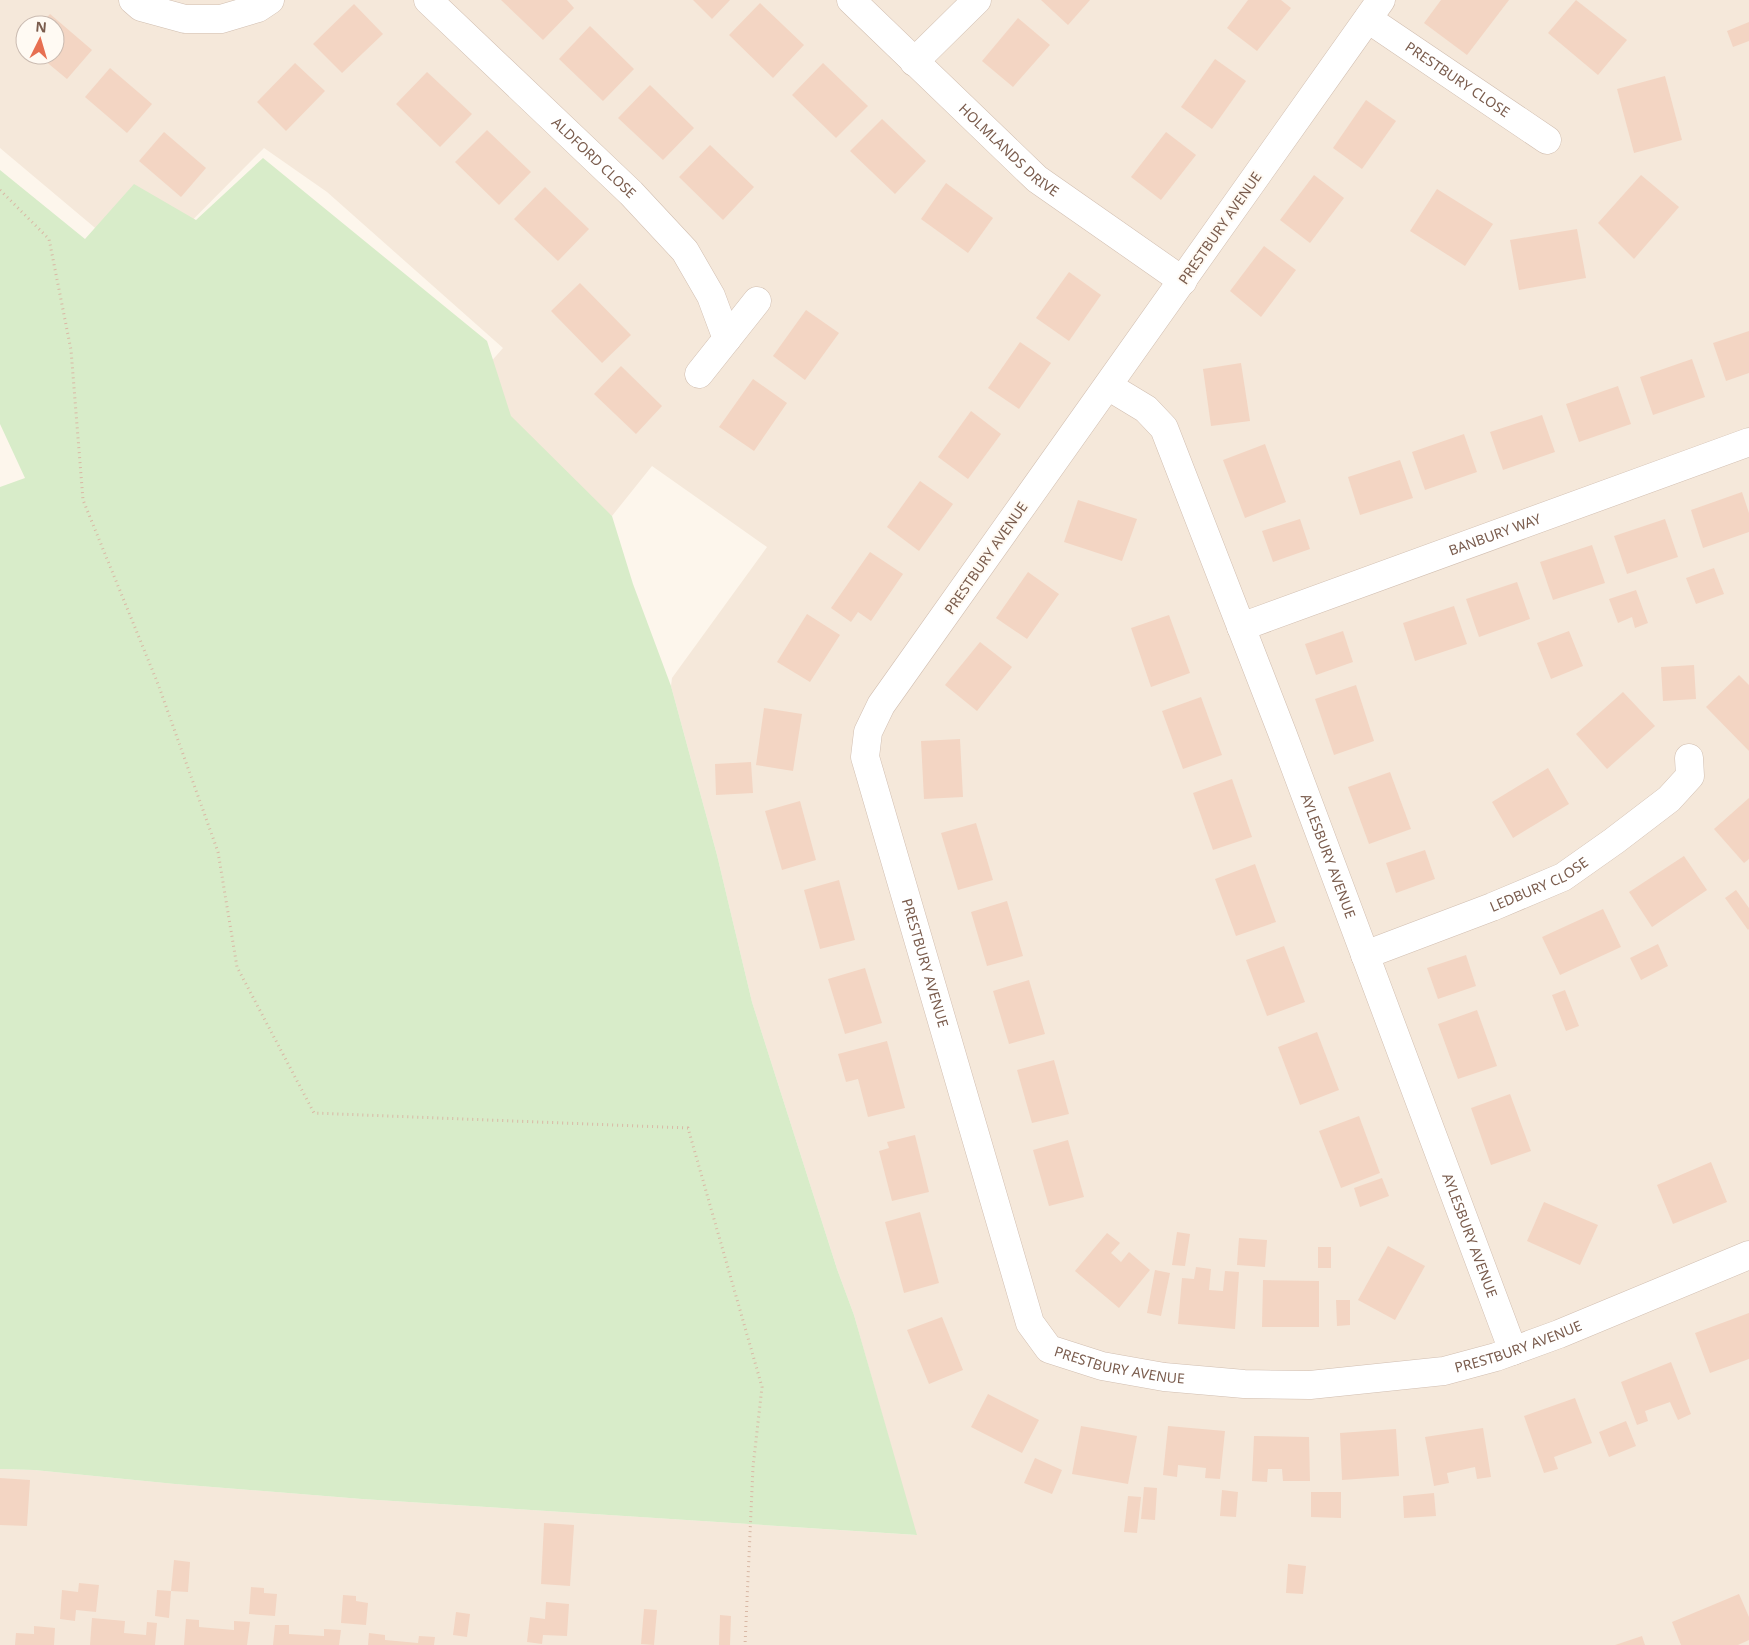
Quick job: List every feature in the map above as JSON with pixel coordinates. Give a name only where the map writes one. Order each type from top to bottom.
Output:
[{"type":"street","points":[[133,0],[141,7],[184,19],[221,19],[258,8],[270,0]]},
{"type":"street","name":"ALDFORD CLOSE","points":[[428,0],[630,193],[685,251],[711,296],[727,339]]},
{"type":"street","name":"HOLMLANDS DRIVE","points":[[851,0],[1037,179],[1183,281]]},
{"type":"street","points":[[914,62],[977,0]]},
{"type":"street","name":"PRESTBURY CLOSE","points":[[1374,9],[1547,140]]},
{"type":"street","name":"PRESTBURY AVENUE","points":[[1374,9],[881,705],[868,732],[865,757],[1030,1323],[1049,1349],[1102,1366],[1164,1377],[1244,1384],[1310,1385],[1444,1371],[1513,1351],[1559,1334],[1749,1255]]},
{"type":"street","points":[[699,374],[756,302]]},
{"type":"street","name":"AYLESBURY AVENUE","points":[[1108,386],[1146,409],[1164,428],[1283,735],[1513,1351]]},
{"type":"street","name":"BANBURY WAY","points":[[1242,628],[1749,442]]},
{"type":"street","name":"LEDBURY CLOSE","points":[[1365,955],[1492,907],[1563,877],[1614,841],[1669,798],[1695,770]]},
{"type":"path","points":[[0,190],[48,239],[71,350],[83,500],[158,684],[218,852],[237,967],[314,1113],[688,1128],[762,1387],[753,1467],[745,1645]]},
{"type":"shaded area","points":[[0,0],[1749,0],[1749,1645],[0,1645],[0,1469],[34,1470],[175,1484],[362,1499],[916,1535],[854,1315],[837,1269],[752,1002],[717,855],[671,686],[672,678],[767,547],[652,466],[612,516],[462,395],[503,348],[327,192],[264,148],[144,269],[0,148]]},
{"type":"green space","points":[[263,158],[487,341],[511,416],[612,516],[633,584],[671,686],[717,855],[752,1002],[837,1269],[854,1315],[917,1535],[362,1499],[175,1484],[34,1470],[0,1469],[0,487],[25,478],[0,424],[0,170],[85,239],[134,184],[196,220]]},
{"type":"building","points":[[501,0],[567,0],[574,8],[543,40]]},
{"type":"building","points":[[693,0],[730,0],[712,19]]},
{"type":"building","points":[[1041,0],[1090,0],[1068,25]]},
{"type":"building","points":[[1248,0],[1281,0],[1291,8],[1257,51],[1227,28]]},
{"type":"building","points":[[1441,0],[1509,0],[1467,55],[1424,23]]},
{"type":"building","points":[[1576,0],[1627,40],[1598,75],[1548,33]]},
{"type":"building","points":[[760,3],[804,45],[773,78],[729,35]]},
{"type":"building","points":[[354,4],[383,34],[342,73],[313,44]]},
{"type":"building","points":[[1018,18],[1050,45],[1013,87],[982,61]]},
{"type":"building","points":[[1749,22],[1749,41],[1733,47],[1727,31]]},
{"type":"building","points":[[590,26],[634,69],[603,101],[559,59]]},
{"type":"building","points":[[65,27],[92,50],[67,79],[50,65],[65,65]]},
{"type":"building","points":[[1215,59],[1246,81],[1212,129],[1181,107]]},
{"type":"building","points":[[295,63],[325,91],[286,131],[257,102]]},
{"type":"building","points":[[823,63],[868,106],[836,138],[792,95]]},
{"type":"building","points":[[110,68],[152,104],[127,133],[85,97]]},
{"type":"building","points":[[427,72],[472,114],[440,147],[396,104]]},
{"type":"building","points":[[1665,76],[1682,140],[1634,153],[1617,89]]},
{"type":"building","points":[[650,85],[694,128],[663,160],[618,118]]},
{"type":"building","points":[[1366,100],[1396,121],[1362,169],[1333,148]]},
{"type":"building","points":[[882,119],[926,161],[895,194],[850,151]]},
{"type":"building","points":[[487,130],[531,172],[499,205],[455,162]]},
{"type":"building","points":[[164,132],[206,168],[181,197],[139,161]]},
{"type":"building","points":[[1166,132],[1196,155],[1161,200],[1131,177]]},
{"type":"building","points":[[710,145],[754,187],[723,220],[679,177]]},
{"type":"building","points":[[1314,175],[1344,198],[1310,243],[1280,220]]},
{"type":"building","points":[[1641,175],[1679,207],[1634,259],[1598,223]]},
{"type":"building","points":[[946,183],[993,218],[968,253],[921,219]]},
{"type":"building","points":[[545,187],[589,229],[558,261],[514,219]]},
{"type":"building","points":[[1437,189],[1493,224],[1465,266],[1410,231]]},
{"type":"building","points":[[1577,229],[1586,278],[1519,290],[1510,240]]},
{"type":"building","points":[[1264,246],[1296,270],[1261,317],[1230,291]]},
{"type":"building","points":[[1069,272],[1101,295],[1069,341],[1036,318]]},
{"type":"building","points":[[580,283],[631,335],[602,363],[551,311]]},
{"type":"building","points":[[806,310],[839,333],[805,380],[773,356]]},
{"type":"building","points":[[1749,331],[1749,373],[1726,381],[1713,343]]},
{"type":"building","points":[[1020,342],[1051,363],[1019,409],[988,388]]},
{"type":"building","points":[[1692,359],[1705,397],[1653,415],[1640,377]]},
{"type":"building","points":[[1241,363],[1250,421],[1211,426],[1203,369]]},
{"type":"building","points":[[621,366],[662,406],[636,434],[594,394]]},
{"type":"building","points":[[753,379],[787,403],[754,451],[719,427]]},
{"type":"building","points":[[1618,386],[1631,424],[1579,442],[1566,404]]},
{"type":"building","points":[[971,411],[1001,434],[968,479],[938,457]]},
{"type":"building","points":[[1542,415],[1555,452],[1503,470],[1490,432]]},
{"type":"building","points":[[1464,434],[1477,472],[1425,490],[1412,452]]},
{"type":"building","points":[[1265,444],[1286,502],[1245,518],[1223,460]]},
{"type":"building","points":[[1400,460],[1413,498],[1360,515],[1348,477]]},
{"type":"building","points":[[920,481],[953,504],[919,551],[887,527]]},
{"type":"building","points":[[1742,492],[1749,513],[1749,532],[1703,548],[1691,510]]},
{"type":"building","points":[[1078,500],[1137,519],[1122,561],[1064,542]]},
{"type":"building","points":[[1300,519],[1310,549],[1273,562],[1262,531]]},
{"type":"building","points":[[1665,519],[1678,557],[1627,574],[1614,536]]},
{"type":"building","points":[[1592,545],[1605,583],[1553,600],[1540,562]]},
{"type":"building","points":[[870,552],[903,574],[871,621],[858,612],[851,622],[831,608]]},
{"type":"building","points":[[1714,568],[1724,594],[1696,604],[1686,578]]},
{"type":"building","points":[[1028,572],[1059,594],[1027,639],[996,618]]},
{"type":"building","points":[[1517,582],[1530,619],[1479,637],[1466,599]]},
{"type":"building","points":[[1636,590],[1648,623],[1635,628],[1632,617],[1618,623],[1609,599]]},
{"type":"building","points":[[1454,606],[1467,644],[1415,661],[1403,623]]},
{"type":"building","points":[[807,614],[840,635],[810,682],[777,662]]},
{"type":"building","points":[[1169,615],[1190,673],[1151,687],[1131,628]]},
{"type":"building","points":[[1343,631],[1353,662],[1316,675],[1305,644]]},
{"type":"building","points":[[1569,631],[1583,666],[1551,679],[1537,643]]},
{"type":"building","points":[[980,642],[1012,667],[977,711],[945,685]]},
{"type":"building","points":[[1694,665],[1696,699],[1663,701],[1661,667]]},
{"type":"building","points":[[1739,675],[1749,685],[1749,751],[1706,707]]},
{"type":"building","points":[[1356,685],[1374,741],[1334,755],[1315,699]]},
{"type":"building","points":[[1623,692],[1655,726],[1607,769],[1576,734]]},
{"type":"building","points":[[1201,697],[1222,755],[1183,769],[1162,711]]},
{"type":"building","points":[[764,708],[802,714],[793,771],[756,765]]},
{"type":"building","points":[[960,739],[963,797],[924,799],[921,741]]},
{"type":"building","points":[[751,762],[753,793],[716,795],[715,764]]},
{"type":"building","points":[[1548,768],[1569,804],[1513,838],[1492,802]]},
{"type":"building","points":[[1390,772],[1411,829],[1369,844],[1348,787]]},
{"type":"building","points":[[1232,779],[1252,837],[1213,850],[1193,793]]},
{"type":"building","points":[[1749,798],[1749,859],[1744,863],[1714,829]]},
{"type":"building","points":[[800,801],[816,860],[782,870],[765,811]]},
{"type":"building","points":[[976,823],[993,880],[958,890],[941,833]]},
{"type":"building","points":[[1425,850],[1435,879],[1396,893],[1386,863]]},
{"type":"building","points":[[1684,856],[1707,890],[1652,927],[1629,892]]},
{"type":"building","points":[[1255,864],[1276,922],[1236,936],[1215,879]]},
{"type":"building","points":[[839,880],[855,940],[820,949],[804,890]]},
{"type":"building","points":[[1736,890],[1749,908],[1748,930],[1725,898]]},
{"type":"building","points":[[1007,901],[1023,956],[987,966],[971,912]]},
{"type":"building","points":[[1603,909],[1621,947],[1560,975],[1542,937]]},
{"type":"building","points":[[1658,944],[1668,966],[1641,980],[1630,958]]},
{"type":"building","points":[[1284,946],[1305,1002],[1267,1016],[1246,960]]},
{"type":"building","points":[[1466,955],[1476,986],[1438,999],[1427,968]]},
{"type":"building","points":[[865,968],[882,1023],[845,1034],[828,979]]},
{"type":"building","points":[[1029,980],[1045,1034],[1009,1044],[993,991]]},
{"type":"building","points":[[1565,990],[1579,1026],[1566,1031],[1552,995]]},
{"type":"building","points":[[1477,1010],[1497,1066],[1458,1079],[1438,1024]]},
{"type":"building","points":[[1317,1032],[1339,1090],[1300,1105],[1278,1047]]},
{"type":"building","points":[[887,1041],[905,1108],[868,1117],[858,1079],[846,1082],[838,1054]]},
{"type":"building","points":[[1054,1060],[1069,1114],[1032,1123],[1017,1070]]},
{"type":"building","points":[[1510,1094],[1531,1151],[1491,1165],[1471,1108]]},
{"type":"building","points":[[1359,1116],[1380,1173],[1341,1188],[1319,1131]]},
{"type":"building","points":[[915,1135],[929,1192],[892,1201],[879,1151],[889,1148],[887,1142]]},
{"type":"building","points":[[1068,1140],[1084,1197],[1049,1206],[1033,1150]]},
{"type":"building","points":[[1711,1162],[1727,1202],[1673,1224],[1657,1185]]},
{"type":"building","points":[[1382,1178],[1389,1196],[1360,1207],[1354,1188]]},
{"type":"building","points":[[1544,1202],[1598,1225],[1580,1265],[1527,1241]]},
{"type":"building","points":[[920,1212],[939,1283],[904,1293],[885,1222]]},
{"type":"building","points":[[1177,1232],[1190,1234],[1185,1266],[1172,1265]]},
{"type":"building","points":[[1107,1233],[1120,1243],[1111,1253],[1121,1262],[1129,1252],[1150,1270],[1119,1308],[1075,1271]]},
{"type":"building","points":[[1239,1238],[1267,1240],[1265,1267],[1237,1265]]},
{"type":"building","points":[[1388,1246],[1425,1266],[1395,1320],[1358,1300]]},
{"type":"building","points":[[1318,1247],[1331,1247],[1331,1268],[1318,1268]]},
{"type":"building","points":[[1196,1267],[1211,1269],[1209,1290],[1223,1291],[1225,1271],[1239,1272],[1235,1329],[1178,1324],[1182,1278],[1194,1279]]},
{"type":"building","points":[[1155,1270],[1170,1273],[1161,1316],[1147,1313]]},
{"type":"building","points":[[1263,1280],[1319,1281],[1319,1327],[1262,1327]]},
{"type":"building","points":[[1336,1300],[1350,1300],[1350,1325],[1337,1326]]},
{"type":"building","points":[[1749,1313],[1749,1359],[1710,1373],[1695,1333]]},
{"type":"building","points":[[942,1317],[963,1370],[929,1384],[907,1330]]},
{"type":"building","points":[[1671,1362],[1691,1414],[1678,1420],[1670,1402],[1645,1411],[1648,1421],[1637,1425],[1621,1382]]},
{"type":"building","points":[[988,1394],[1039,1420],[1022,1453],[971,1427]]},
{"type":"building","points":[[1575,1398],[1592,1443],[1554,1457],[1558,1469],[1544,1473],[1524,1416]]},
{"type":"building","points":[[1626,1421],[1636,1446],[1609,1457],[1599,1432]]},
{"type":"building","points":[[1081,1426],[1137,1436],[1128,1484],[1072,1474]]},
{"type":"building","points":[[1168,1426],[1225,1431],[1220,1479],[1205,1478],[1206,1468],[1178,1465],[1177,1477],[1163,1475]]},
{"type":"building","points":[[1483,1428],[1491,1477],[1477,1479],[1475,1467],[1447,1473],[1449,1483],[1434,1486],[1425,1437]]},
{"type":"building","points":[[1396,1429],[1399,1476],[1342,1480],[1340,1433]]},
{"type":"building","points":[[1254,1436],[1309,1437],[1310,1481],[1283,1481],[1282,1469],[1268,1469],[1267,1482],[1252,1481]]},
{"type":"building","points":[[1035,1458],[1062,1470],[1052,1494],[1024,1483]]},
{"type":"building","points":[[0,1478],[30,1480],[27,1526],[0,1525]]},
{"type":"building","points":[[1144,1487],[1157,1488],[1155,1520],[1141,1519]]},
{"type":"building","points":[[1222,1490],[1238,1492],[1236,1517],[1220,1516]]},
{"type":"building","points":[[1311,1492],[1341,1492],[1341,1518],[1311,1517]]},
{"type":"building","points":[[1434,1493],[1436,1516],[1404,1518],[1403,1496]]},
{"type":"building","points":[[1128,1496],[1141,1497],[1137,1533],[1124,1532]]},
{"type":"building","points":[[544,1523],[574,1525],[570,1586],[541,1584]]},
{"type":"building","points":[[174,1560],[190,1562],[188,1592],[171,1591]]},
{"type":"building","points":[[1288,1564],[1306,1566],[1303,1594],[1286,1593]]},
{"type":"building","points":[[79,1583],[99,1585],[96,1612],[76,1610],[75,1621],[60,1619],[62,1590],[78,1592]]},
{"type":"building","points":[[251,1587],[264,1588],[264,1593],[277,1594],[275,1616],[249,1614]]},
{"type":"building","points":[[157,1590],[171,1591],[169,1618],[155,1616]]},
{"type":"building","points":[[1739,1594],[1749,1617],[1749,1640],[1738,1645],[1681,1645],[1672,1622]]},
{"type":"building","points":[[343,1595],[356,1596],[356,1601],[368,1603],[366,1625],[341,1623]]},
{"type":"building","points":[[546,1602],[569,1604],[567,1636],[543,1635],[542,1644],[527,1642],[530,1617],[545,1619]]},
{"type":"building","points":[[644,1609],[657,1610],[654,1645],[641,1644]]},
{"type":"building","points":[[456,1612],[470,1614],[467,1637],[453,1635]]},
{"type":"building","points":[[720,1615],[731,1616],[730,1645],[719,1645]]},
{"type":"building","points":[[92,1618],[125,1621],[124,1633],[146,1635],[147,1622],[157,1623],[155,1645],[90,1645]]},
{"type":"building","points":[[186,1619],[199,1620],[199,1627],[234,1630],[234,1621],[250,1622],[247,1645],[184,1645]]},
{"type":"building","points":[[275,1625],[289,1625],[289,1634],[324,1636],[324,1629],[341,1630],[339,1645],[273,1645]]},
{"type":"building","points":[[34,1626],[55,1628],[54,1645],[15,1645],[16,1633],[34,1634]]},
{"type":"building","points":[[369,1633],[385,1635],[385,1640],[418,1643],[419,1636],[435,1637],[434,1645],[368,1645]]},
{"type":"building","points":[[1642,1636],[1645,1645],[1615,1645]]}]
